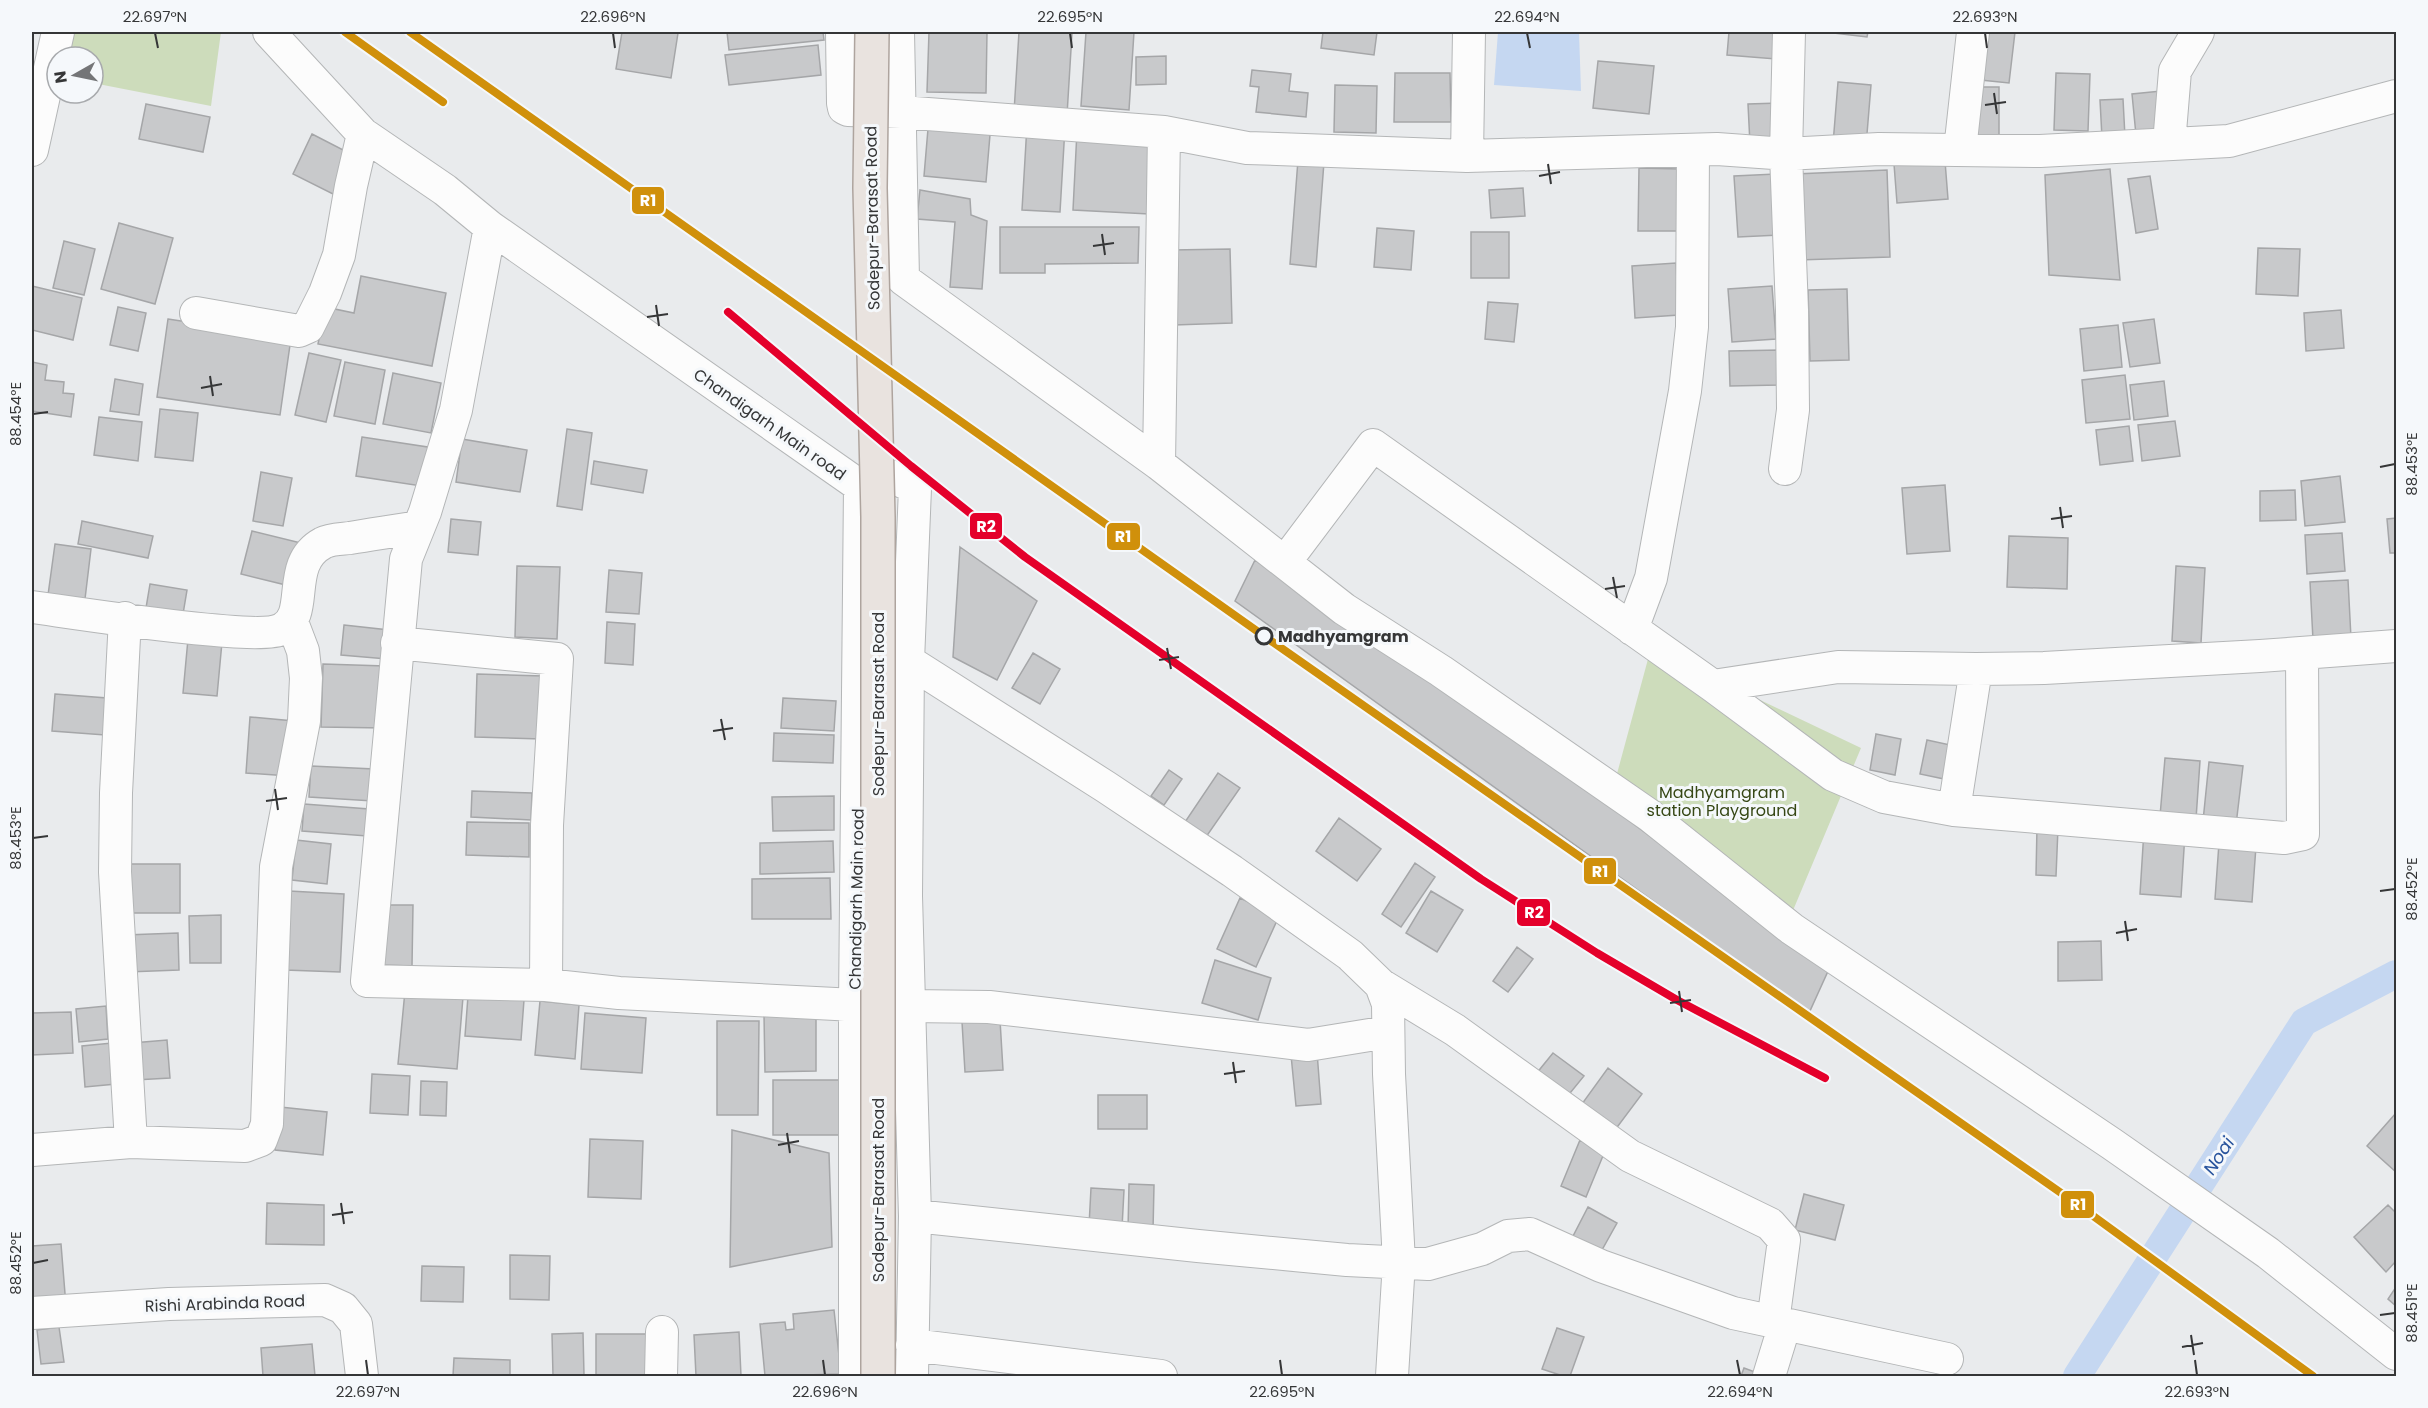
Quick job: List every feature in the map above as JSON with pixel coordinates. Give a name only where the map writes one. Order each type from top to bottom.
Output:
[{"type":"main road","name":"Sodepur-Barasat Road","points":[[872,32],[870,188],[878,517],[878,1377]]},
{"type":"street","points":[[32,150],[58,32]]},
{"type":"street","name":"Chandigarh Main road","points":[[269,32],[363,135],[446,190],[490,227],[860,486],[855,1005],[855,1377]]},
{"type":"street","points":[[842,32],[844,108],[848,110],[1164,132],[1247,148],[1467,156],[1717,149],[1786,154],[1879,149],[2040,150],[2229,141],[2397,96]]},
{"type":"street","points":[[898,32],[903,279],[1159,464],[1344,609],[1441,671],[1649,815],[1792,929],[2112,1144],[2268,1253],[2397,1354]]},
{"type":"street","points":[[1467,156],[1469,32]]},
{"type":"street","points":[[1785,469],[1793,410],[1786,154],[1789,32]]},
{"type":"street","points":[[1960,150],[1973,32]]},
{"type":"street","points":[[2169,144],[2175,72],[2198,32]]},
{"type":"street","points":[[1159,464],[1164,132]]},
{"type":"street","points":[[196,313],[299,331],[308,327],[325,293],[339,255],[363,135]]},
{"type":"street","points":[[1632,628],[1651,578],[1685,391],[1692,327],[1693,150]]},
{"type":"street","points":[[490,227],[456,410],[425,512],[406,559],[367,981],[546,985],[619,993],[855,1005]]},
{"type":"street","points":[[1285,562],[1373,446],[1632,628],[1833,775],[1884,797],[1953,810],[2284,838],[2303,834],[2302,653]]},
{"type":"street","points":[[860,486],[891,476],[915,488],[908,661],[906,896],[915,1216],[912,1377]]},
{"type":"street","points":[[32,607],[271,633],[292,622],[298,606],[298,579],[303,564],[324,542],[418,527]]},
{"type":"street","points":[[125,618],[116,793],[115,872],[131,1142]]},
{"type":"street","points":[[32,1150],[131,1142],[245,1146],[261,1140],[267,1124],[276,867],[304,721],[306,688],[303,651],[292,622]]},
{"type":"street","points":[[397,643],[557,659],[547,825],[546,985]]},
{"type":"street","points":[[1713,687],[1838,667],[1976,669],[2302,653],[2397,646]]},
{"type":"street","points":[[908,661],[1106,787],[1222,865],[1350,955],[1381,985],[1455,1030],[1630,1156],[1770,1224],[1784,1240],[1779,1323],[1769,1377]]},
{"type":"street","points":[[1953,810],[1976,669]]},
{"type":"street","points":[[1381,985],[1388,1004],[1399,1262],[1392,1377]]},
{"type":"street","points":[[909,1006],[989,1007],[1308,1045],[1388,1032]]},
{"type":"street","points":[[915,1216],[1198,1246],[1428,1264],[1482,1249],[1508,1236],[1530,1233],[1601,1266],[1733,1313],[1947,1359]]},
{"type":"street","name":"Rishi Arabinda Road","points":[[32,1313],[152,1305],[325,1300],[343,1308],[356,1324],[362,1377]]},
{"type":"street","points":[[661,1377],[662,1332]]},
{"type":"street","points":[[912,1345],[1161,1377]]},
{"type":"green space","points":[[69,32],[221,32],[211,106],[105,85],[105,45],[66,45]]},
{"type":"green space","name":"Madhyamgram station Playground","points":[[1651,648],[1861,748],[1768,970],[1598,844]]},
{"type":"water","points":[[1498,32],[1579,32],[1581,91],[1494,85]]},
{"type":"building","points":[[622,32],[678,33],[671,78],[616,69]]},
{"type":"building","points":[[727,32],[823,32],[824,40],[729,50]]},
{"type":"building","points":[[929,32],[987,32],[986,93],[927,92]]},
{"type":"building","points":[[1019,32],[1072,33],[1067,115],[1014,112]]},
{"type":"building","points":[[1086,32],[1134,32],[1129,110],[1081,106]]},
{"type":"building","points":[[1323,32],[1377,32],[1374,55],[1321,48]]},
{"type":"building","points":[[1729,32],[1778,32],[1776,59],[1727,55]]},
{"type":"building","points":[[1825,32],[1868,32],[1867,37]]},
{"type":"building","points":[[1977,32],[2015,32],[2009,83],[1971,79]]},
{"type":"building","points":[[818,45],[821,75],[729,85],[725,55]]},
{"type":"building","points":[[1166,56],[1166,84],[1136,85],[1136,57]]},
{"type":"building","points":[[1598,61],[1654,66],[1649,114],[1593,108]]},
{"type":"building","points":[[1252,70],[1291,74],[1289,91],[1308,93],[1306,117],[1256,112],[1259,87],[1250,86]]},
{"type":"building","points":[[1395,73],[1450,73],[1451,122],[1394,122]]},
{"type":"building","points":[[2056,73],[2090,74],[2088,131],[2054,130]]},
{"type":"building","points":[[1838,82],[1871,85],[1866,146],[1833,144]]},
{"type":"building","points":[[1335,85],[1377,86],[1376,133],[1334,132]]},
{"type":"building","points":[[1974,87],[1999,87],[1999,136],[1974,136]]},
{"type":"building","points":[[2161,91],[2165,132],[2136,135],[2132,94]]},
{"type":"building","points":[[2123,99],[2125,137],[2102,138],[2100,100]]},
{"type":"building","points":[[1780,103],[1782,142],[1750,144],[1748,104]]},
{"type":"building","points":[[146,104],[210,117],[203,152],[139,139]]},
{"type":"building","points":[[929,117],[991,123],[986,182],[924,176]]},
{"type":"building","points":[[1027,125],[1065,127],[1060,212],[1022,210]]},
{"type":"building","points":[[1077,131],[1152,134],[1149,214],[1073,210]]},
{"type":"building","points":[[312,134],[353,155],[333,194],[293,174]]},
{"type":"building","points":[[1298,160],[1324,162],[1316,267],[1290,264]]},
{"type":"building","points":[[1945,161],[1948,199],[1897,203],[1894,164]]},
{"type":"building","points":[[1639,168],[1680,169],[1679,231],[1638,231]]},
{"type":"building","points":[[2110,169],[2120,280],[2049,275],[2045,175]]},
{"type":"building","points":[[1887,170],[1890,257],[1798,260],[1795,174]]},
{"type":"building","points":[[1776,174],[1780,235],[1738,237],[1734,176]]},
{"type":"building","points":[[2150,176],[2158,229],[2136,233],[2128,179]]},
{"type":"building","points":[[1523,188],[1525,216],[1491,218],[1489,190]]},
{"type":"building","points":[[920,190],[970,199],[971,215],[987,221],[982,289],[950,287],[955,222],[917,219]]},
{"type":"building","points":[[119,223],[173,238],[155,304],[101,289]]},
{"type":"building","points":[[1000,227],[1139,227],[1138,263],[1045,264],[1045,273],[1000,273]]},
{"type":"building","points":[[1377,228],[1414,231],[1411,270],[1374,267]]},
{"type":"building","points":[[1471,232],[1509,232],[1509,278],[1471,278]]},
{"type":"building","points":[[64,241],[95,249],[84,295],[53,288]]},
{"type":"building","points":[[2258,248],[2300,249],[2298,296],[2256,294]]},
{"type":"building","points":[[1230,249],[1232,323],[1174,325],[1172,250]]},
{"type":"building","points":[[1676,263],[1679,315],[1635,318],[1632,266]]},
{"type":"building","points":[[361,276],[446,293],[432,366],[318,344],[325,307],[354,313]]},
{"type":"building","points":[[32,286],[82,298],[73,340],[32,330]]},
{"type":"building","points":[[1772,286],[1776,339],[1732,342],[1728,289]]},
{"type":"building","points":[[1847,289],[1849,360],[1810,361],[1808,290]]},
{"type":"building","points":[[1488,302],[1518,304],[1514,342],[1485,339]]},
{"type":"building","points":[[118,307],[146,313],[138,351],[110,345]]},
{"type":"building","points":[[2341,310],[2344,348],[2306,351],[2304,313]]},
{"type":"building","points":[[168,319],[291,338],[280,415],[157,397]]},
{"type":"building","points":[[2154,319],[2160,363],[2130,367],[2123,323]]},
{"type":"building","points":[[2118,325],[2122,367],[2084,371],[2080,329]]},
{"type":"building","points":[[1780,350],[1781,385],[1730,386],[1729,351]]},
{"type":"building","points":[[309,353],[341,360],[326,422],[295,415]]},
{"type":"building","points":[[32,362],[47,365],[45,380],[64,382],[63,393],[74,394],[71,417],[32,411]]},
{"type":"building","points":[[345,362],[385,370],[375,424],[334,416]]},
{"type":"building","points":[[393,373],[441,383],[431,433],[383,424]]},
{"type":"building","points":[[2125,375],[2130,419],[2086,423],[2082,380]]},
{"type":"building","points":[[115,379],[143,384],[139,415],[110,411]]},
{"type":"building","points":[[2164,381],[2168,416],[2134,420],[2130,385]]},
{"type":"building","points":[[160,409],[198,413],[193,461],[155,457]]},
{"type":"building","points":[[99,417],[142,422],[138,461],[94,455]]},
{"type":"building","points":[[2175,421],[2180,456],[2142,461],[2138,425]]},
{"type":"building","points":[[2129,426],[2133,461],[2100,465],[2096,430]]},
{"type":"building","points":[[567,429],[592,433],[582,510],[557,506]]},
{"type":"building","points":[[362,437],[434,448],[428,487],[356,476]]},
{"type":"building","points":[[462,439],[527,450],[520,492],[456,482]]},
{"type":"building","points":[[594,461],[647,470],[643,493],[591,484]]},
{"type":"building","points":[[261,472],[292,478],[283,526],[253,521]]},
{"type":"building","points":[[2340,476],[2345,522],[2305,526],[2301,481]]},
{"type":"building","points":[[1945,485],[1950,551],[1907,554],[1902,488]]},
{"type":"building","points":[[2295,490],[2296,520],[2260,521],[2260,491]]},
{"type":"building","points":[[2396,518],[2396,553],[2390,553],[2387,519]]},
{"type":"building","points":[[451,519],[481,522],[478,555],[448,552]]},
{"type":"building","points":[[82,521],[153,536],[148,558],[78,544]]},
{"type":"building","points":[[252,531],[301,543],[290,586],[241,574]]},
{"type":"building","points":[[2342,533],[2345,571],[2307,574],[2305,535]]},
{"type":"building","points":[[2009,536],[2068,538],[2067,589],[2007,587]]},
{"type":"building","points":[[55,544],[91,549],[85,599],[48,595]]},
{"type":"building","points":[[960,547],[1037,601],[997,680],[953,657]]},
{"type":"building","name":"Madhyamgram","points":[[1255,560],[1341,619],[1437,678],[1829,969],[1809,1013],[1235,601]]},
{"type":"building","points":[[517,566],[560,567],[557,639],[515,637]]},
{"type":"building","points":[[2176,566],[2205,568],[2201,643],[2172,641]]},
{"type":"building","points":[[609,570],[642,573],[639,614],[606,612]]},
{"type":"building","points":[[2348,580],[2351,638],[2313,640],[2310,582]]},
{"type":"building","points":[[150,584],[187,590],[182,620],[145,614]]},
{"type":"building","points":[[607,622],[635,624],[633,665],[605,663]]},
{"type":"building","points":[[344,625],[389,630],[387,659],[341,655]]},
{"type":"building","points":[[188,639],[222,642],[217,696],[183,693]]},
{"type":"building","points":[[1033,653],[1060,669],[1040,704],[1012,688]]},
{"type":"building","points":[[323,664],[385,666],[384,728],[321,727]]},
{"type":"building","points":[[477,674],[543,676],[541,739],[475,737]]},
{"type":"building","points":[[55,694],[107,698],[105,735],[52,731]]},
{"type":"building","points":[[783,698],[836,701],[834,731],[781,728]]},
{"type":"building","points":[[250,717],[294,721],[289,776],[246,773]]},
{"type":"building","points":[[774,733],[834,735],[833,763],[773,761]]},
{"type":"building","points":[[1876,734],[1901,739],[1895,775],[1870,770]]},
{"type":"building","points":[[1927,740],[1955,746],[1949,780],[1920,774]]},
{"type":"building","points":[[2165,758],[2200,761],[2196,819],[2160,816]]},
{"type":"building","points":[[2209,762],[2243,766],[2236,825],[2203,821]]},
{"type":"building","points":[[311,766],[374,769],[373,801],[309,797]]},
{"type":"building","points":[[1169,770],[1182,779],[1164,805],[1151,796]]},
{"type":"building","points":[[1218,773],[1240,788],[1206,837],[1185,822]]},
{"type":"building","points":[[472,791],[532,793],[531,820],[471,817]]},
{"type":"building","points":[[834,796],[834,830],[773,831],[772,797]]},
{"type":"building","points":[[304,804],[369,809],[367,836],[302,831]]},
{"type":"building","points":[[1339,818],[1381,849],[1357,881],[1316,851]]},
{"type":"building","points":[[467,822],[529,823],[529,857],[466,855]]},
{"type":"building","points":[[2037,827],[2058,828],[2056,876],[2036,875]]},
{"type":"building","points":[[2144,830],[2185,833],[2181,897],[2140,894]]},
{"type":"building","points":[[296,840],[331,844],[327,884],[292,880]]},
{"type":"building","points":[[833,841],[834,872],[760,874],[760,843]]},
{"type":"building","points":[[2219,843],[2256,846],[2252,902],[2215,899]]},
{"type":"building","points":[[1415,863],[1435,877],[1401,927],[1382,914]]},
{"type":"building","points":[[121,864],[180,864],[180,913],[121,913]]},
{"type":"building","points":[[830,878],[831,919],[752,919],[752,879]]},
{"type":"building","points":[[289,891],[344,894],[340,972],[285,970]]},
{"type":"building","points":[[1431,891],[1463,910],[1437,952],[1406,933]]},
{"type":"building","points":[[1240,898],[1279,916],[1256,967],[1217,949]]},
{"type":"building","points":[[380,905],[413,905],[412,966],[379,965]]},
{"type":"building","points":[[221,915],[221,963],[190,963],[189,916]]},
{"type":"building","points":[[178,933],[179,970],[127,972],[125,935]]},
{"type":"building","points":[[2101,941],[2102,980],[2058,981],[2058,942]]},
{"type":"building","points":[[1517,947],[1533,959],[1508,992],[1493,981]]},
{"type":"building","points":[[1215,960],[1271,978],[1258,1020],[1202,1003]]},
{"type":"building","points":[[405,991],[463,997],[457,1069],[398,1064]]},
{"type":"building","points":[[468,996],[524,1000],[521,1040],[465,1036]]},
{"type":"building","points":[[540,1001],[579,1005],[575,1059],[535,1055]]},
{"type":"building","points":[[106,1006],[108,1039],[79,1042],[76,1009]]},
{"type":"building","points":[[71,1012],[73,1053],[32,1055],[32,1013]]},
{"type":"building","points":[[585,1013],[646,1018],[642,1073],[581,1069]]},
{"type":"building","points":[[816,1014],[816,1071],[765,1072],[764,1015]]},
{"type":"building","points":[[1000,1020],[1003,1070],[965,1072],[962,1022]]},
{"type":"building","points":[[717,1021],[759,1021],[758,1115],[717,1115]]},
{"type":"building","points":[[167,1040],[170,1078],[135,1080],[132,1043]]},
{"type":"building","points":[[112,1043],[116,1084],[85,1087],[82,1046]]},
{"type":"building","points":[[1317,1052],[1321,1104],[1296,1106],[1291,1055]]},
{"type":"building","points":[[1553,1053],[1584,1076],[1566,1098],[1536,1074]]},
{"type":"building","points":[[1608,1068],[1642,1094],[1612,1134],[1579,1108]]},
{"type":"building","points":[[372,1074],[410,1076],[408,1115],[370,1113]]},
{"type":"building","points":[[773,1080],[845,1080],[845,1135],[773,1135]]},
{"type":"building","points":[[421,1081],[447,1082],[446,1116],[420,1115]]},
{"type":"building","points":[[1098,1095],[1147,1095],[1147,1129],[1098,1129]]},
{"type":"building","points":[[280,1107],[327,1112],[323,1155],[275,1150]]},
{"type":"building","points":[[2396,1113],[2396,1172],[2367,1146]]},
{"type":"building","points":[[732,1130],[829,1153],[832,1247],[730,1267]]},
{"type":"building","points":[[590,1139],[643,1141],[641,1199],[588,1197]]},
{"type":"building","points":[[1580,1140],[1605,1151],[1586,1197],[1561,1186]]},
{"type":"building","points":[[1129,1184],[1154,1185],[1153,1231],[1128,1230]]},
{"type":"building","points":[[1091,1188],[1124,1190],[1122,1228],[1089,1226]]},
{"type":"building","points":[[1804,1194],[1844,1205],[1835,1240],[1795,1230]]},
{"type":"building","points":[[267,1203],[324,1205],[324,1245],[266,1244]]},
{"type":"building","points":[[2388,1205],[2396,1213],[2396,1261],[2386,1272],[2354,1237]]},
{"type":"building","points":[[1588,1207],[1617,1223],[1598,1257],[1570,1242]]},
{"type":"building","points":[[61,1244],[66,1306],[32,1309],[32,1246]]},
{"type":"building","points":[[510,1255],[550,1256],[549,1300],[510,1299]]},
{"type":"building","points":[[422,1266],[464,1267],[463,1302],[421,1301]]},
{"type":"building","points":[[2396,1287],[2396,1306],[2388,1299]]},
{"type":"building","points":[[834,1310],[841,1374],[765,1376],[760,1324],[785,1322],[786,1330],[794,1329],[793,1314]]},
{"type":"building","points":[[59,1327],[64,1362],[41,1364],[37,1330]]},
{"type":"building","points":[[1557,1328],[1584,1337],[1570,1376],[1542,1369]]},
{"type":"building","points":[[739,1332],[741,1376],[696,1376],[694,1335]]},
{"type":"building","points":[[583,1333],[584,1375],[553,1376],[552,1334]]},
{"type":"building","points":[[596,1334],[647,1334],[647,1375],[596,1375]]},
{"type":"building","points":[[312,1344],[315,1376],[263,1376],[261,1348]]},
{"type":"building","points":[[454,1358],[510,1360],[510,1376],[453,1376]]},
{"type":"building","points":[[1744,1368],[1763,1375],[1741,1376]]},
{"type":"waterway","name":"Noai","points":[[2077,1376],[2304,1022],[2396,974]]},
{"type":"transit line","name":"R1","points":[[345,32],[443,102]]},
{"type":"transit line","name":"R1","points":[[410,32],[1264,636],[2074,1202],[2313,1376]]},
{"type":"transit line","name":"R2","points":[[728,312],[911,466],[1025,557],[1481,879],[1597,953],[1677,1000],[1825,1078]]},
{"type":"place","name":"Madhyamgram","points":[[1264,636]]}]
